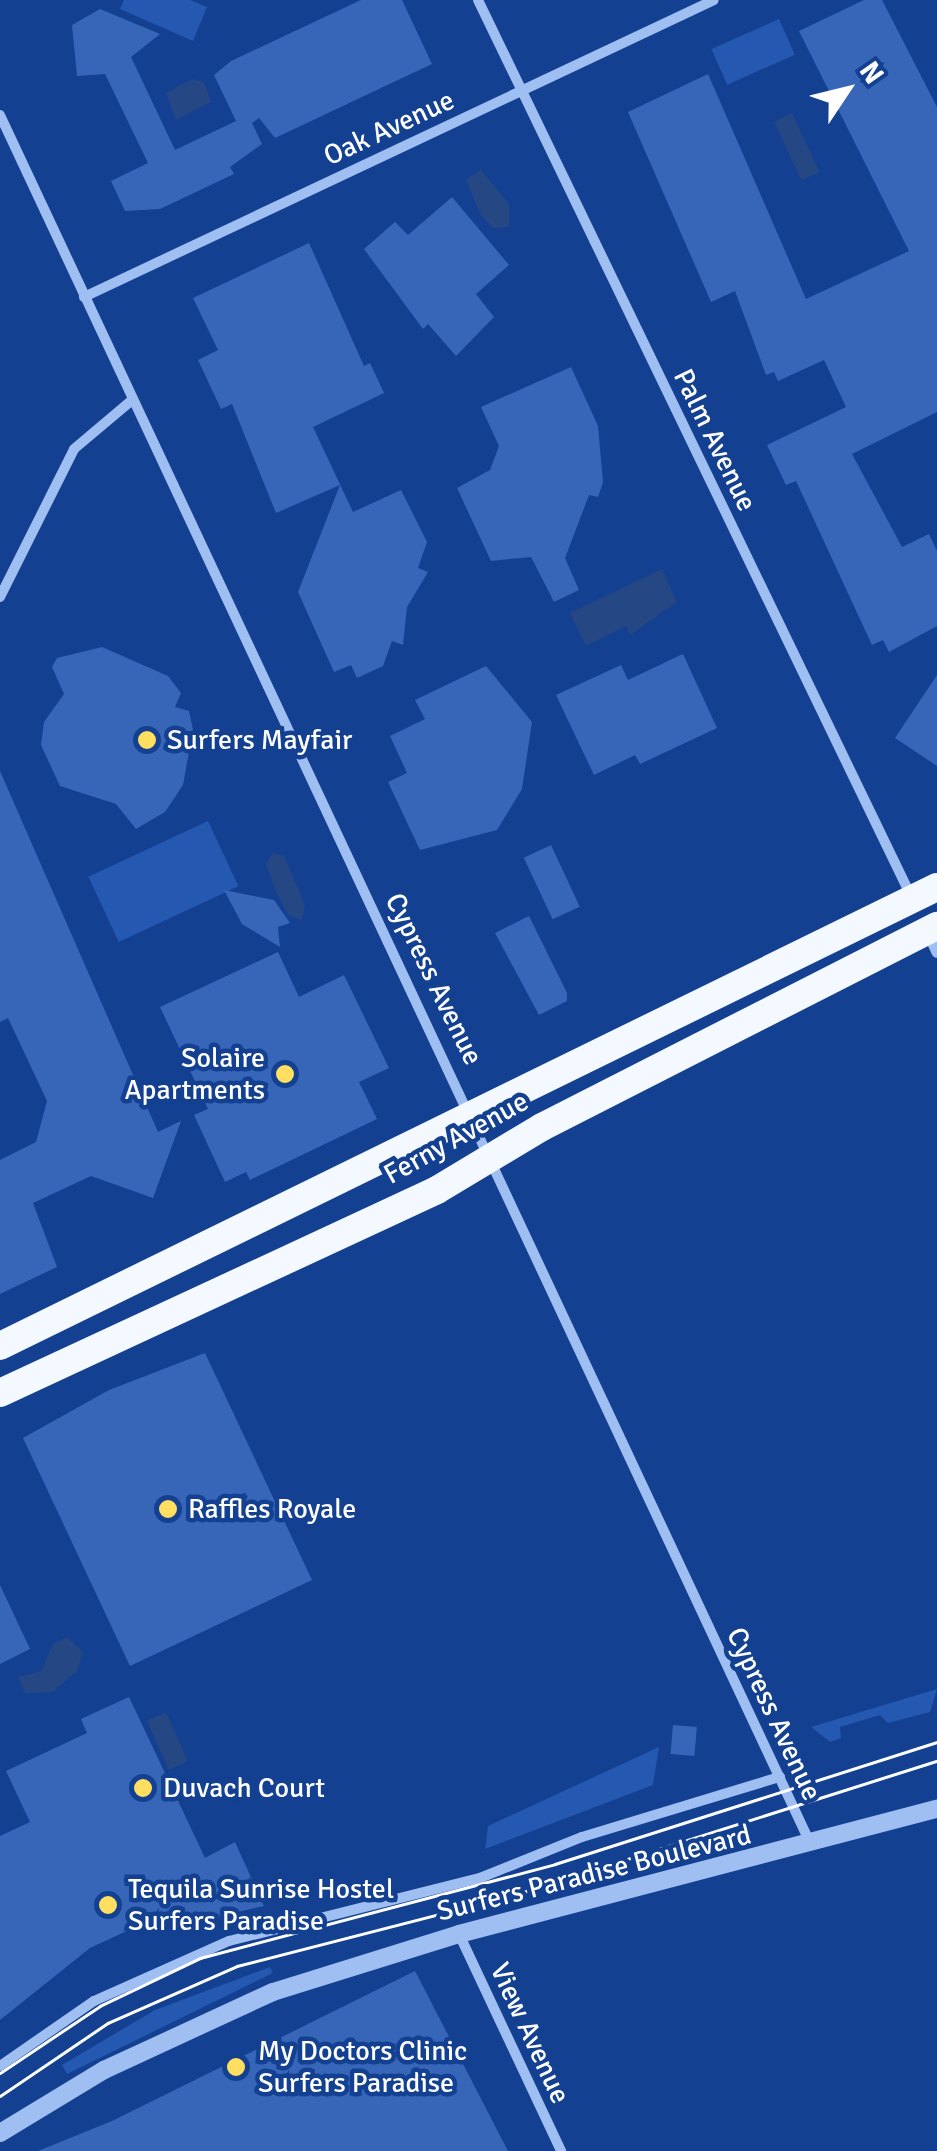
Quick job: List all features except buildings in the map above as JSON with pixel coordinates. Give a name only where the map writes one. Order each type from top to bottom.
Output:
[{"type":"highway","name":"Ferny Avenue","points":[[0,1346],[924,893]]},
{"type":"highway","name":"Ferny Avenue","points":[[0,1394],[492,1159],[933,937]]},
{"type":"street","name":"Palm Avenue","points":[[478,0],[924,893]]},
{"type":"street","name":"Oak Avenue","points":[[84,298],[714,0]]},
{"type":"street","name":"Cypress Avenue","points":[[0,115],[131,401],[474,1114],[811,1846]]},
{"type":"street","points":[[0,598],[74,449],[131,401]]},
{"type":"street","name":"Surfers Paradise Boulevard","points":[[0,2066],[118,1988],[229,1941],[480,1878],[582,1837],[780,1776]]},
{"type":"street","name":"Surfers Paradise Boulevard","points":[[0,2134],[229,2010],[459,1934],[811,1846],[937,1810]]},
{"type":"street","name":"View Avenue","points":[[459,1934],[561,2151]]},
{"type":"shaded area","points":[[124,0],[190,0],[207,7],[193,41],[120,9]]},
{"type":"shaded area","points":[[779,19],[795,55],[727,85],[711,49]]},
{"type":"shaded area","points":[[192,79],[204,82],[211,102],[176,120],[166,93]]},
{"type":"shaded area","points":[[792,113],[819,172],[801,180],[774,121]]},
{"type":"shaded area","points":[[481,170],[509,204],[509,227],[493,228],[480,214],[466,179]]},
{"type":"shaded area","points":[[662,569],[677,602],[630,635],[626,626],[586,646],[570,613]]},
{"type":"shaded area","points":[[208,821],[238,886],[119,942],[88,877]]},
{"type":"shaded area","points":[[273,853],[284,856],[305,905],[302,920],[288,915],[275,889],[266,864]]},
{"type":"shaded area","points":[[67,1637],[83,1652],[77,1671],[53,1692],[25,1693],[18,1677],[41,1671],[53,1644]]},
{"type":"shaded area","points":[[937,1689],[930,1712],[888,1723],[880,1715],[840,1727],[841,1738],[830,1742],[811,1727]]},
{"type":"shaded area","points":[[166,1712],[188,1761],[169,1770],[147,1721]]},
{"type":"shaded area","points":[[659,1747],[653,1785],[485,1849],[488,1826]]},
{"type":"shaded area","points":[[270,1967],[273,1973],[67,2074],[62,2065],[155,2010]]},
{"type":"tram line","points":[[0,2073],[100,2006],[200,1958],[555,1864],[937,1742]]},
{"type":"tram line","points":[[0,2096],[108,2023],[237,1966],[517,1894],[937,1761]]},
{"type":"place","name":"Surfers Mayfair","points":[[147,740]]},
{"type":"place","name":"Solaire Apartments","points":[[285,1074]]},
{"type":"place","name":"Raffles Royale","points":[[168,1509]]},
{"type":"place","name":"Duvach Court","points":[[143,1788]]},
{"type":"place","name":"Tequila Sunrise Hostel Surfers Paradise","points":[[108,1905]]},
{"type":"place","name":"My Doctors Clinic Surfers Paradise","points":[[236,2067]]}]
